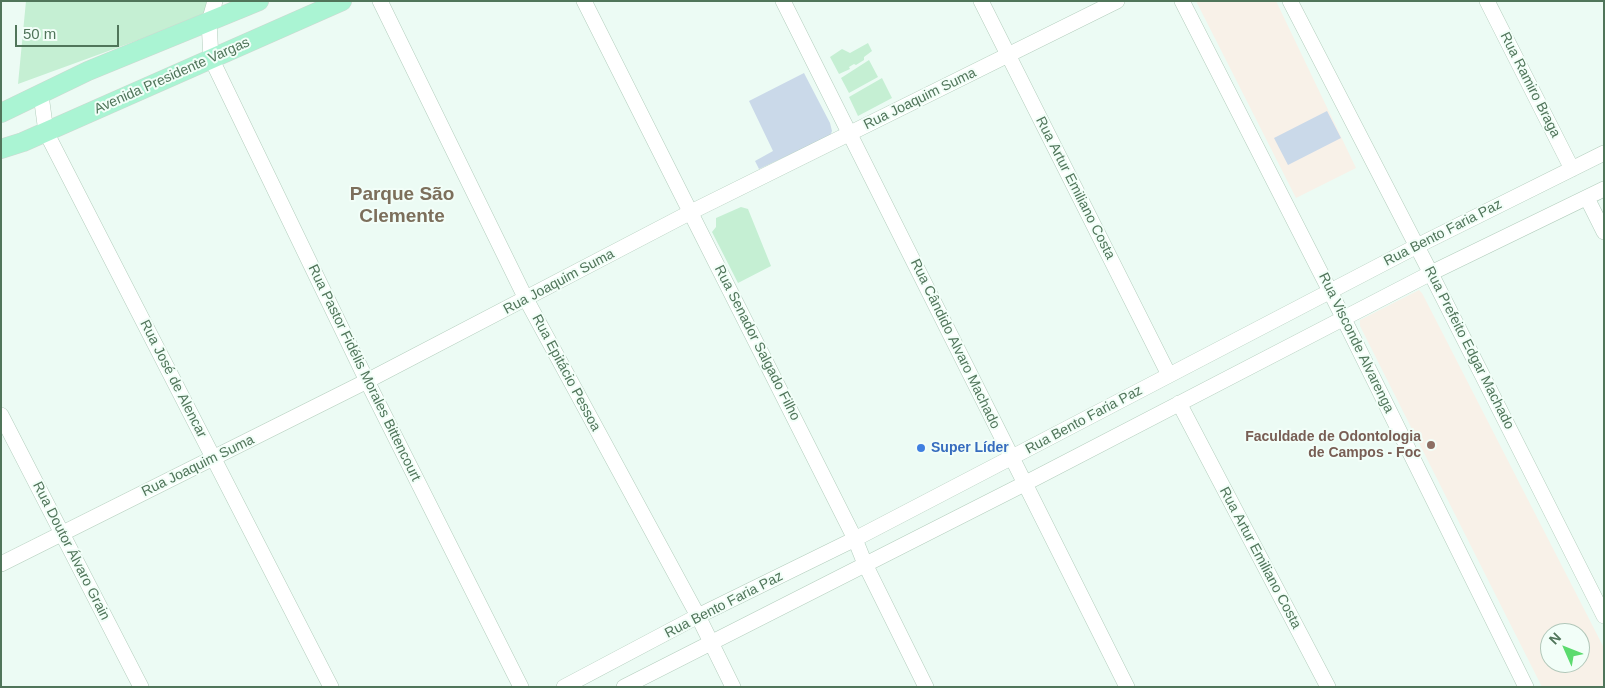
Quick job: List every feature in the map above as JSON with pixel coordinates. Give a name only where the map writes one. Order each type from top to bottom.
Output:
[{"type":"main road","points":[[1,113],[42,95],[88,71],[259,1]]},
{"type":"main road","name":"Avenida Presidente Vargas","points":[[1,149],[23,142],[342,1]]},
{"type":"street","points":[[211,58],[209,22],[215,1]]},
{"type":"street","name":"Rua Epitácio Pessoa","points":[[380,1],[526,299],[712,642],[733,687]]},
{"type":"street","name":"Rua Senador Salgado Filho","points":[[584,1],[855,538],[865,564],[926,687]]},
{"type":"street","name":"Rua Cândido Alvaro Machado","points":[[783,1],[1127,687]]},
{"type":"street","name":"Rua Artur Emiliano Costa","points":[[981,1],[1169,375]]},
{"type":"street","name":"Rua Joaquim Suma","points":[[1,564],[367,381],[691,212],[1117,1]]},
{"type":"street","name":"Rua Visconde Alvarenga","points":[[1182,1],[1330,291],[1526,687]]},
{"type":"street","name":"Rua Prefeito Edgar Machado","points":[[1290,1],[1431,273],[1604,616]]},
{"type":"street","name":"Rua Ramiro Braga","points":[[1487,1],[1572,169]]},
{"type":"street","name":"Rua Pastor Fidélis Morales Bittencourt","points":[[211,58],[367,381],[521,687]]},
{"type":"street","name":"Rua José de Alencar","points":[[42,95],[46,132],[331,687]]},
{"type":"street","name":"Rua Bento Faria Paz","points":[[564,687],[698,616],[1011,458],[1417,246],[1604,153]]},
{"type":"street","name":"Rua Bento Faria Paz","points":[[624,687],[1024,484],[1431,273],[1604,189]]},
{"type":"street","points":[[1586,198],[1604,232]]},
{"type":"street","name":"Rua Artur Emiliano Costa","points":[[1179,403],[1328,687]]},
{"type":"street","name":"Rua Doutor Álvaro Grain","points":[[1,415],[141,687]]},
{"type":"shaded area","points":[[1196,1],[1276,1],[1356,168],[1296,198]]},
{"type":"shaded area","points":[[804,73],[830,123],[832,131],[830,136],[759,169],[755,161],[773,151],[749,101]]},
{"type":"shaded area","points":[[1327,111],[1341,138],[1288,165],[1274,138]]},
{"type":"shaded area","points":[[1419,290],[1422,293],[1604,648],[1604,687],[1542,687],[1360,326],[1360,320]]},
{"type":"building","points":[[26,1],[210,1],[207,15],[18,84]]},
{"type":"building","points":[[868,43],[872,51],[864,57],[864,60],[839,74],[830,57],[842,49],[850,53]]},
{"type":"building","points":[[869,60],[878,77],[849,93],[841,78]]},
{"type":"building","points":[[882,78],[892,98],[858,116],[849,97]]},
{"type":"building","points":[[741,207],[748,209],[771,266],[738,283],[712,232],[716,227],[716,218]]},
{"type":"place","name":"Faculdade de Odontologia de Campos - Foc","points":[[1431,445]]},
{"type":"place","name":"Super Líder","points":[[921,448]]},
{"type":"district","name":"Parque São Clemente","points":[[402,206]]}]
